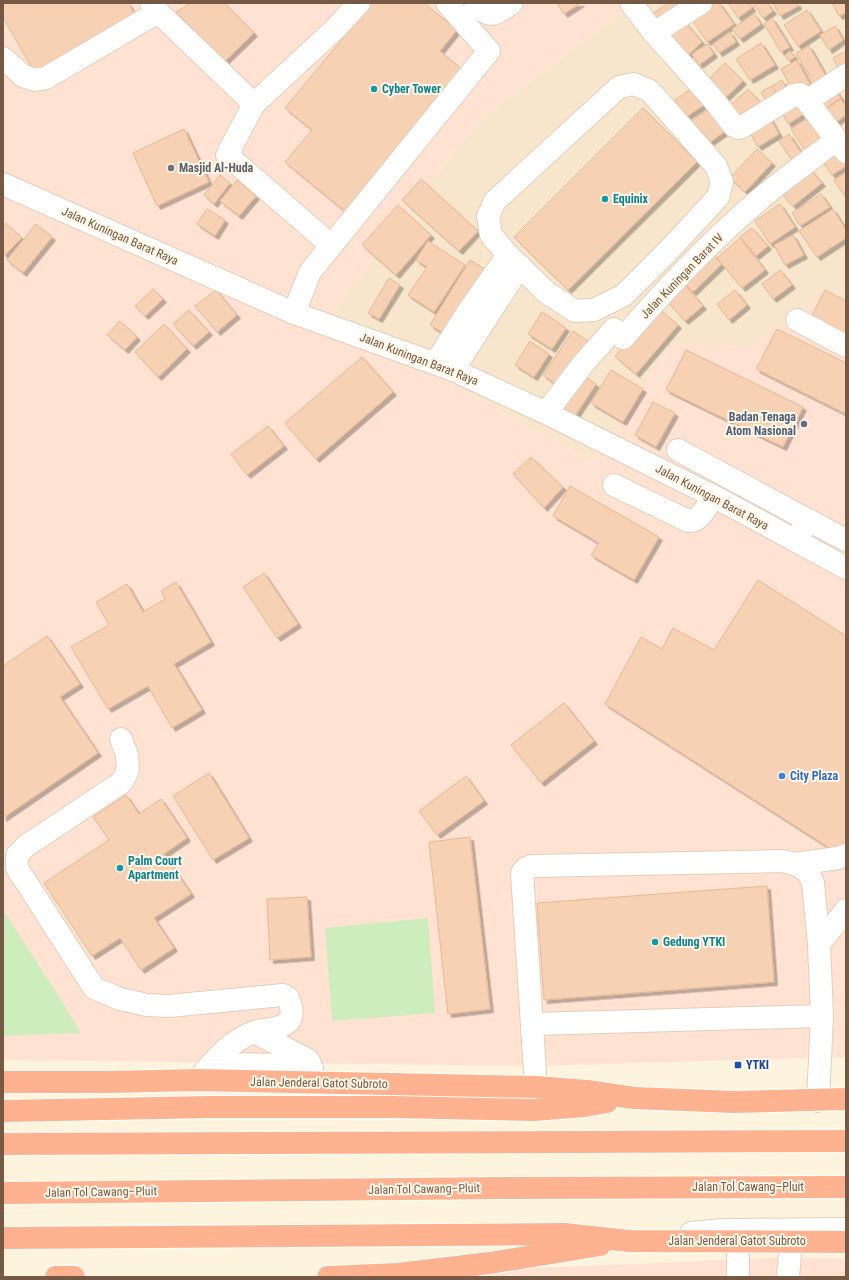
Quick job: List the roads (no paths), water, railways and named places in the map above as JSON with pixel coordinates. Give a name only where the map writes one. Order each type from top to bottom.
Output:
[{"type":"highway","name":"Jalan Jenderal Gatot Subroto","points":[[3,1082],[107,1082],[202,1075],[314,1076],[536,1087],[587,1091],[634,1098],[734,1102],[818,1101],[846,1099]]},
{"type":"highway","name":"Jalan Jenderal Gatot Subroto","points":[[3,1112],[211,1107],[534,1110],[584,1106],[634,1098]]},
{"type":"highway","points":[[3,1144],[846,1141]]},
{"type":"highway","name":"Jalan Tol Cawang–Pluit","points":[[3,1193],[485,1188],[846,1187]]},
{"type":"highway","name":"Jalan Jenderal Gatot Subroto","points":[[3,1238],[564,1234],[628,1241],[846,1242]]},
{"type":"highway","name":"Jalan Jenderal Gatot Subroto","points":[[328,1277],[398,1274],[490,1263],[628,1241]]},
{"type":"highway","points":[[56,1277],[74,1277]]},
{"type":"street","points":[[332,246],[227,155],[254,104],[335,29],[359,3]]},
{"type":"street","points":[[294,313],[310,272],[489,51],[447,3]]},
{"type":"street","points":[[475,3],[483,12],[490,15],[512,3]]},
{"type":"street","points":[[632,3],[654,33],[714,99],[734,126],[738,128],[794,95],[800,94],[807,101],[846,75]]},
{"type":"street","points":[[654,33],[701,3]]},
{"type":"street","points":[[3,58],[23,76],[35,80],[46,78],[155,7],[254,104]]},
{"type":"street","points":[[634,84],[650,91],[716,166],[722,182],[718,197],[669,250],[624,295],[594,310],[575,311],[546,292],[514,260],[491,236],[488,216],[495,201],[618,87],[634,84]]},
{"type":"street","name":"Jalan Kuningan Barat IV","points":[[546,413],[583,364],[614,329],[623,338],[666,289],[739,217],[784,179],[821,152],[842,147],[807,101]]},
{"type":"street","name":"Jalan Kuningan Barat Raya","points":[[3,184],[294,313],[444,367],[546,413],[713,496],[846,568]]},
{"type":"street","points":[[444,367],[470,309],[514,260]]},
{"type":"street","points":[[797,320],[846,346]]},
{"type":"street","points":[[678,450],[846,540]]},
{"type":"street","points":[[614,485],[688,521],[698,519],[713,496]]},
{"type":"street","points":[[796,542],[808,520]]},
{"type":"street","points":[[121,739],[127,755],[128,770],[122,782],[26,846],[17,855],[17,868],[94,988],[120,999],[147,1005],[169,1006],[283,995],[288,998],[291,1005],[292,1017],[289,1021],[283,1026],[254,1032],[226,1048],[202,1075]]},
{"type":"street","points":[[794,864],[838,858],[846,855]]},
{"type":"street","points":[[536,1087],[522,873],[526,868],[547,865],[783,861],[794,864],[808,872],[814,883],[819,944],[822,1016],[818,1101]]},
{"type":"street","points":[[819,944],[846,910]]},
{"type":"street","points":[[533,1024],[822,1016]]},
{"type":"street","points":[[254,1032],[308,1060],[314,1076]]},
{"type":"street","points":[[628,1241],[680,1233],[721,1230],[846,1229]]},
{"type":"street","points":[[738,1241],[738,1277]]},
{"type":"street","points":[[788,1277],[791,1241]]},
{"type":"place","name":"Cyber Tower","points":[[374,89]]},
{"type":"place","name":"Masjid Al-Huda","points":[[171,168]]},
{"type":"place","name":"Equinix","points":[[605,199]]},
{"type":"place","name":"Badan Tenaga Atom Nasional","points":[[804,424]]},
{"type":"place","name":"City Plaza","points":[[782,776]]},
{"type":"place","name":"Palm Court Apartment","points":[[120,868]]},
{"type":"place","name":"Gedung YTKI","points":[[655,942]]},
{"type":"place","name":"YTKI","points":[[738,1065]]}]
